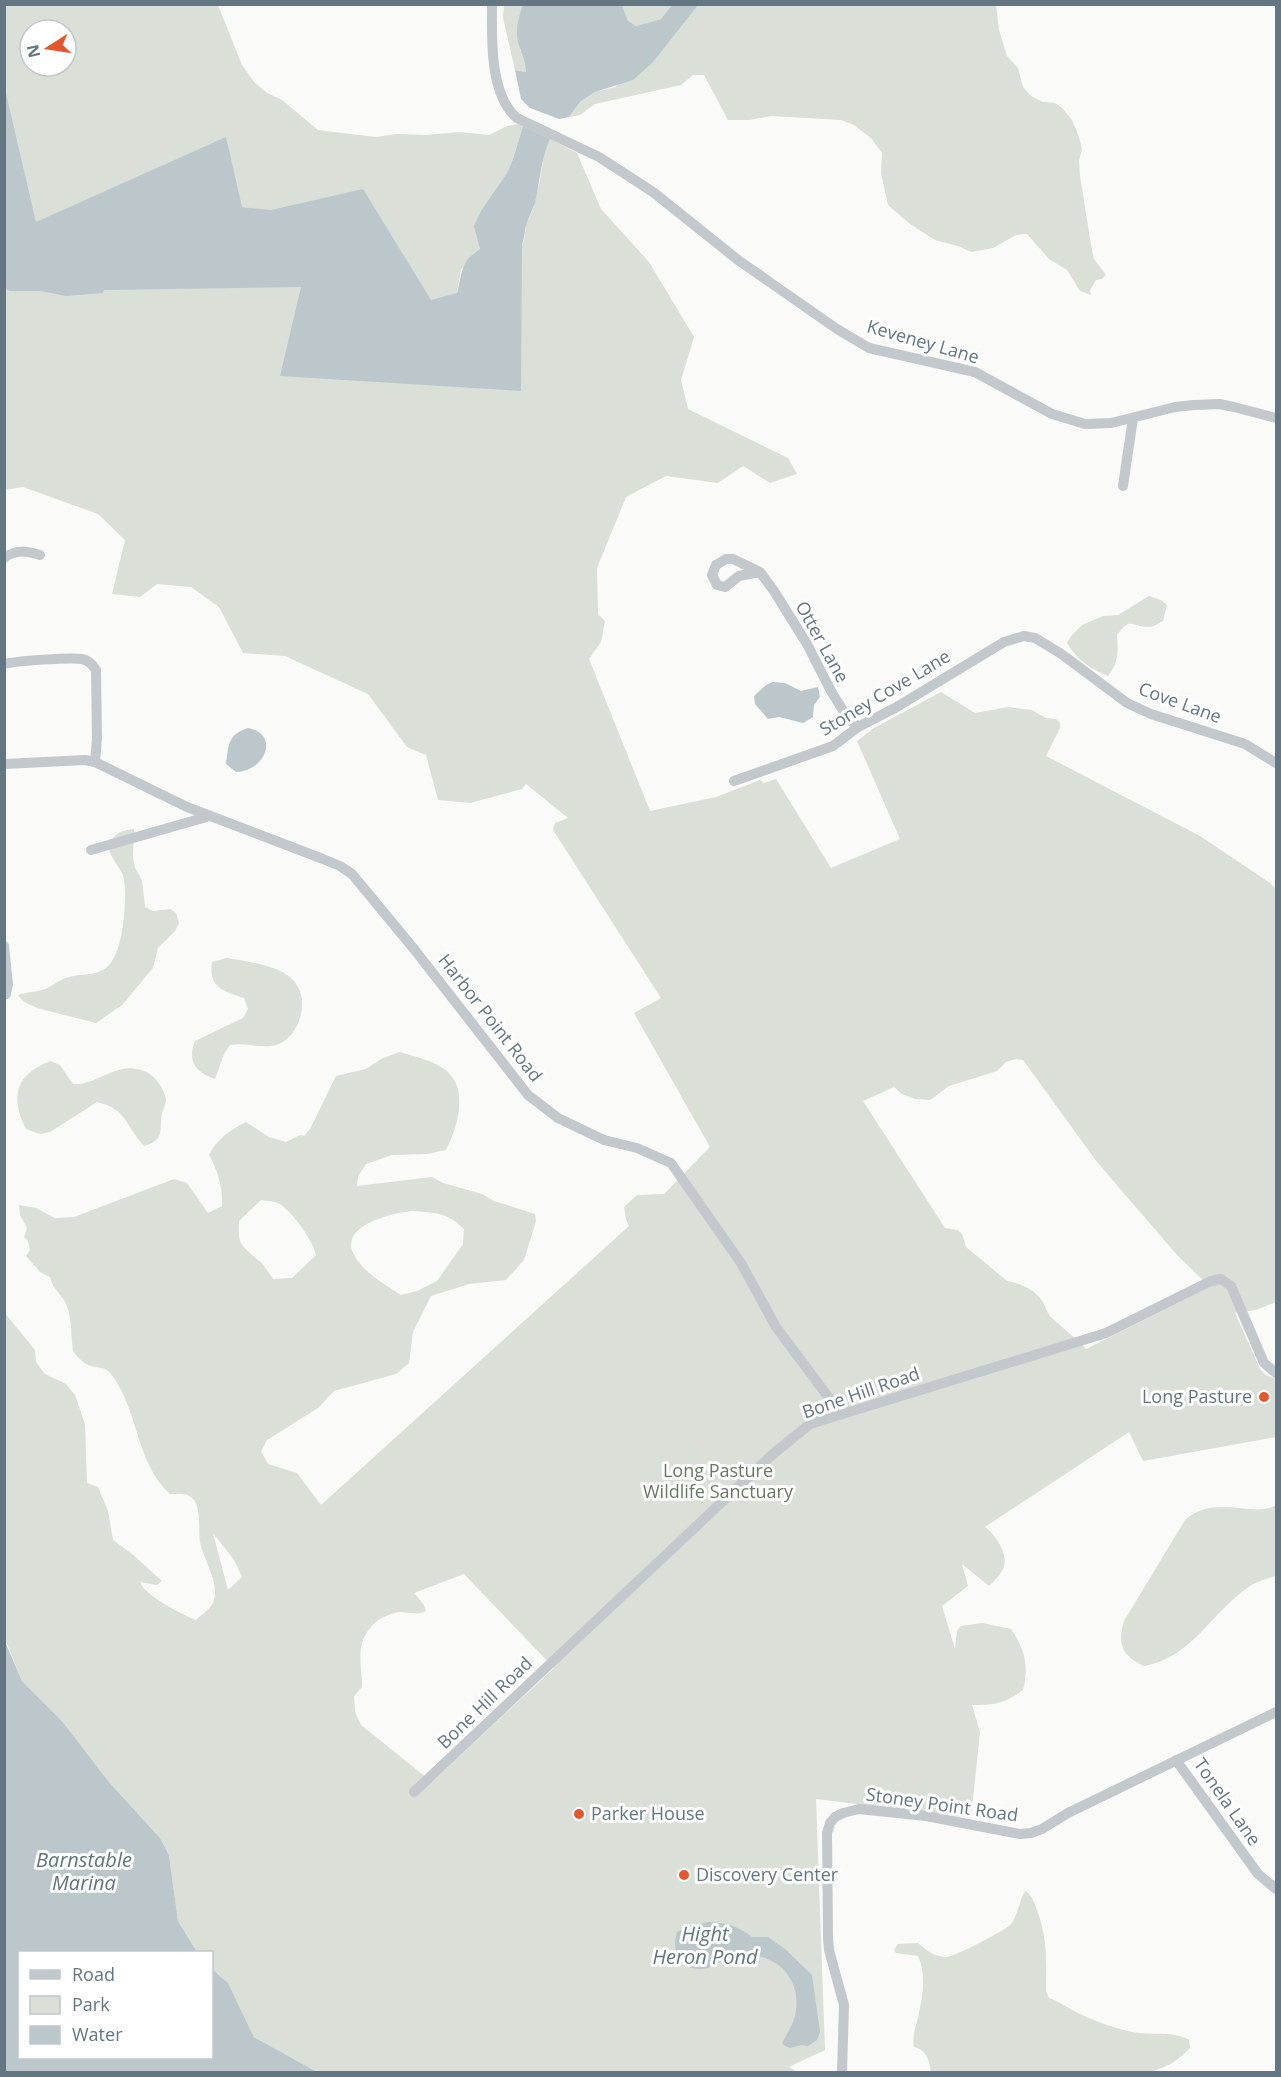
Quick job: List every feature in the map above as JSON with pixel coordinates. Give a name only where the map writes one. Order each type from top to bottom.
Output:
[{"type":"street","name":"Keveney Lane","points":[[492,4],[492,48],[498,84],[507,107],[517,118],[599,157],[654,192],[713,241],[850,338],[869,348],[975,372],[1035,405],[1067,419],[1096,424],[1133,418],[1175,407],[1219,404],[1276,418]]},
{"type":"street","points":[[1123,486],[1133,418]]},
{"type":"street","points":[[4,558],[24,550],[40,555]]},
{"type":"street","name":"Otter Lane","points":[[760,572],[807,644],[834,697],[847,717],[858,727]]},
{"type":"street","name":"Cove Lane","points":[[1014,638],[1024,636],[1049,645],[1114,695],[1140,709],[1245,744],[1276,763]]},
{"type":"street","name":"Stoney Cove Lane","points":[[734,781],[833,746],[858,727],[895,708],[1014,638]]},
{"type":"street","points":[[4,664],[79,658],[93,665],[96,670],[98,705],[95,762],[85,760],[4,764]]},
{"type":"street","name":"Harbor Point Road","points":[[95,762],[153,792],[340,866],[352,874],[528,1095],[558,1118],[604,1140],[637,1148],[671,1163],[741,1263],[776,1327],[841,1414]]},
{"type":"street","points":[[91,850],[210,816]]},
{"type":"street","points":[[4,946],[8,984],[6,994]]},
{"type":"street","name":"Bone Hill Road","points":[[414,1792],[803,1428],[841,1414],[1106,1333],[1211,1281],[1221,1280],[1231,1286],[1264,1363],[1276,1373]]},
{"type":"street","name":"Stoney Point Road","points":[[842,2073],[844,2005],[829,1950],[828,1938],[827,1833],[835,1817],[851,1809],[872,1810],[926,1816],[1020,1834],[1031,1833],[1276,1712]]},
{"type":"street","name":"Tonela Lane","points":[[1176,1760],[1258,1874],[1276,1889]]},
{"type":"green space","points":[[4,5],[218,5],[242,65],[254,82],[267,93],[282,100],[318,130],[376,137],[396,134],[426,135],[460,132],[489,135],[507,126],[519,124],[523,126],[507,173],[475,226],[480,249],[461,270],[456,298],[446,315],[304,215],[205,202],[5,229]]},
{"type":"green space","points":[[504,5],[523,5],[520,50],[526,59],[526,72],[515,70],[503,18]]},
{"type":"green space","points":[[622,5],[672,5],[661,19],[636,26],[628,21]]},
{"type":"green space","points":[[698,5],[996,5],[999,30],[1007,56],[1018,68],[1023,87],[1031,96],[1043,102],[1055,103],[1062,108],[1072,120],[1079,137],[1082,150],[1079,160],[1080,176],[1092,251],[1094,259],[1106,275],[1096,280],[1090,290],[1091,295],[1080,291],[1067,270],[1049,259],[1027,234],[1016,235],[993,248],[971,252],[935,240],[910,224],[888,205],[881,173],[882,153],[871,138],[854,125],[841,120],[771,116],[750,120],[728,120],[704,75],[693,75],[681,85],[595,104],[580,115],[569,117],[581,101],[595,92],[615,87],[671,39],[685,18]]},
{"type":"green space","name":"Long Pasture Wildlife Sanctuary","points":[[550,139],[577,153],[601,209],[649,262],[694,337],[681,380],[688,409],[788,458],[797,474],[770,483],[743,466],[718,483],[666,476],[626,497],[597,568],[598,614],[605,621],[601,642],[589,659],[650,811],[716,797],[760,780],[764,783],[776,779],[831,868],[900,839],[857,741],[874,728],[941,692],[975,713],[1009,707],[1032,710],[1046,718],[1056,719],[1060,723],[1060,728],[1046,756],[1200,836],[1276,889],[1276,1302],[1256,1310],[1235,1313],[1260,1369],[1267,1376],[1276,1378],[1276,1437],[1143,1461],[1129,1432],[985,1527],[993,1534],[1004,1555],[1002,1572],[989,1586],[962,1564],[968,1586],[942,1606],[955,1649],[957,1631],[961,1626],[982,1623],[1011,1629],[1023,1651],[1026,1666],[1023,1690],[999,1703],[972,1705],[980,1732],[971,1818],[816,1799],[825,2050],[789,2067],[797,2072],[317,2072],[254,2037],[228,1983],[213,1970],[213,1951],[196,1951],[178,1921],[169,1855],[160,1838],[109,1782],[62,1721],[22,1681],[5,1639],[4,1312],[35,1350],[36,1362],[45,1374],[66,1384],[75,1395],[85,1424],[87,1483],[98,1487],[108,1511],[113,1540],[162,1581],[157,1585],[140,1582],[143,1587],[164,1604],[196,1620],[211,1606],[215,1593],[213,1578],[200,1542],[195,1502],[187,1495],[170,1494],[159,1481],[143,1451],[127,1403],[111,1374],[105,1369],[86,1364],[73,1351],[67,1306],[50,1277],[40,1272],[26,1256],[30,1250],[28,1241],[24,1237],[27,1228],[20,1215],[19,1205],[36,1208],[55,1218],[74,1217],[174,1179],[187,1183],[208,1213],[222,1206],[219,1180],[209,1155],[220,1140],[240,1125],[246,1122],[269,1137],[286,1142],[300,1135],[304,1136],[310,1129],[336,1076],[366,1069],[381,1059],[399,1052],[422,1058],[443,1068],[457,1085],[459,1096],[457,1119],[446,1150],[427,1154],[392,1155],[366,1164],[358,1176],[357,1186],[432,1177],[443,1183],[482,1194],[494,1201],[535,1214],[536,1221],[524,1260],[506,1280],[469,1284],[431,1296],[413,1332],[409,1363],[396,1374],[334,1391],[318,1408],[267,1440],[261,1451],[268,1464],[297,1473],[321,1505],[629,1226],[624,1207],[637,1195],[664,1194],[710,1147],[634,1013],[661,998],[553,830],[555,823],[568,818],[526,784],[522,789],[470,803],[438,800],[426,755],[407,747],[368,694],[285,656],[243,653],[219,607],[191,587],[157,584],[140,597],[112,594],[125,540],[98,514],[23,487],[5,490],[5,272],[106,282],[155,248],[355,295],[477,309],[524,241],[526,225],[534,206],[545,149]],"holes":[[[1016,1059],[1023,1060],[1097,1162],[1177,1255],[1210,1287],[1086,1349],[1050,1316],[1038,1295],[1030,1289],[1007,1281],[966,1247],[963,1236],[958,1230],[945,1228],[863,1101],[894,1087],[902,1094],[915,1099],[930,1100],[949,1086],[997,1071],[1006,1062]],[[261,1200],[278,1203],[285,1208],[302,1227],[314,1249],[316,1255],[292,1278],[273,1279],[262,1263],[241,1243],[239,1221]],[[412,1211],[440,1214],[452,1220],[464,1229],[463,1244],[437,1281],[417,1291],[401,1295],[363,1267],[354,1255],[351,1245],[360,1228],[370,1222]],[[213,1533],[234,1560],[242,1577],[228,1590]],[[464,1574],[554,1668],[432,1782],[361,1725],[355,1712],[354,1696],[362,1687],[362,1642],[377,1621],[393,1613],[416,1614],[426,1611],[414,1593]]]},
{"type":"green space","points":[[1149,596],[1167,605],[1163,621],[1149,627],[1129,624],[1122,629],[1117,635],[1116,662],[1108,676],[1085,663],[1067,643],[1082,625],[1103,616],[1118,615]]},
{"type":"green space","points":[[134,829],[133,857],[135,868],[142,880],[145,907],[153,911],[170,909],[176,913],[179,923],[175,931],[158,948],[153,968],[122,1005],[96,1023],[37,1008],[24,1002],[18,995],[45,989],[71,977],[96,973],[106,968],[112,961],[123,926],[125,888],[122,874],[109,848],[110,843],[120,832]]},
{"type":"green space","points":[[227,958],[255,963],[282,972],[292,979],[299,989],[302,1002],[300,1018],[288,1038],[270,1046],[230,1045],[224,1054],[215,1079],[202,1073],[195,1065],[192,1054],[195,1041],[243,1018],[248,1009],[244,998],[219,987],[212,978],[212,962]]},
{"type":"green space","points":[[50,1061],[60,1065],[73,1084],[82,1084],[116,1071],[134,1068],[152,1076],[162,1087],[166,1100],[158,1138],[144,1146],[120,1113],[97,1102],[50,1132],[40,1134],[26,1129],[18,1107],[19,1088],[29,1073]]},
{"type":"green space","points":[[1276,1505],[1276,1576],[1253,1584],[1237,1596],[1189,1644],[1175,1654],[1144,1666],[1131,1658],[1121,1643],[1124,1621],[1185,1520],[1209,1508],[1267,1509]]},
{"type":"green space","points":[[1025,1891],[1034,1902],[1041,1921],[1046,1950],[1046,1991],[1049,1998],[1116,2028],[1139,2033],[1171,2034],[1183,2037],[1189,2040],[1190,2048],[1172,2063],[1151,2072],[931,2072],[927,2057],[913,2044],[923,1987],[921,1963],[918,1956],[896,1953],[894,1950],[898,1944],[918,1943],[939,1956],[947,1957],[959,1953],[1010,1925]]},
{"type":"water","points":[[523,5],[622,5],[628,21],[636,26],[661,19],[672,5],[698,5],[653,62],[633,80],[595,92],[581,101],[569,117],[559,119],[530,108],[521,99],[515,70],[526,72],[517,37],[518,21]]},
{"type":"water","points":[[4,85],[36,222],[226,137],[242,207],[271,210],[363,189],[431,300],[457,293],[465,264],[480,249],[474,226],[481,211],[507,173],[523,126],[550,139],[535,203],[522,244],[521,391],[280,376],[301,287],[104,290],[103,293],[66,296],[41,291],[10,291],[4,288]]},
{"type":"water","points":[[773,682],[785,683],[801,691],[818,687],[820,697],[814,705],[813,717],[803,723],[779,717],[768,719],[755,704],[754,696]]},
{"type":"water","points":[[248,728],[264,737],[265,752],[255,766],[236,772],[226,764],[230,742],[236,734]]},
{"type":"water","name":"Barnstable Marina","points":[[4,1639],[22,1681],[62,1721],[109,1782],[160,1838],[169,1855],[178,1921],[196,1951],[18,1951],[18,2059],[213,2059],[213,1970],[228,1983],[254,2037],[317,2072],[5,2072]]},
{"type":"water","name":"Hight Heron Pond","points":[[709,1922],[732,1926],[752,1937],[768,1937],[785,1949],[812,1975],[820,2032],[817,2040],[808,2046],[790,2048],[782,2043],[793,2022],[796,1998],[790,1978],[774,1962],[751,1955],[720,1962],[705,1969],[695,1969],[683,1963],[675,1946],[677,1932],[686,1927]]},
{"type":"place","name":"Long Pasture","points":[[1264,1397]]},
{"type":"place","name":"Parker House","points":[[579,1814]]},
{"type":"place","name":"Discovery Center","points":[[684,1875]]}]
